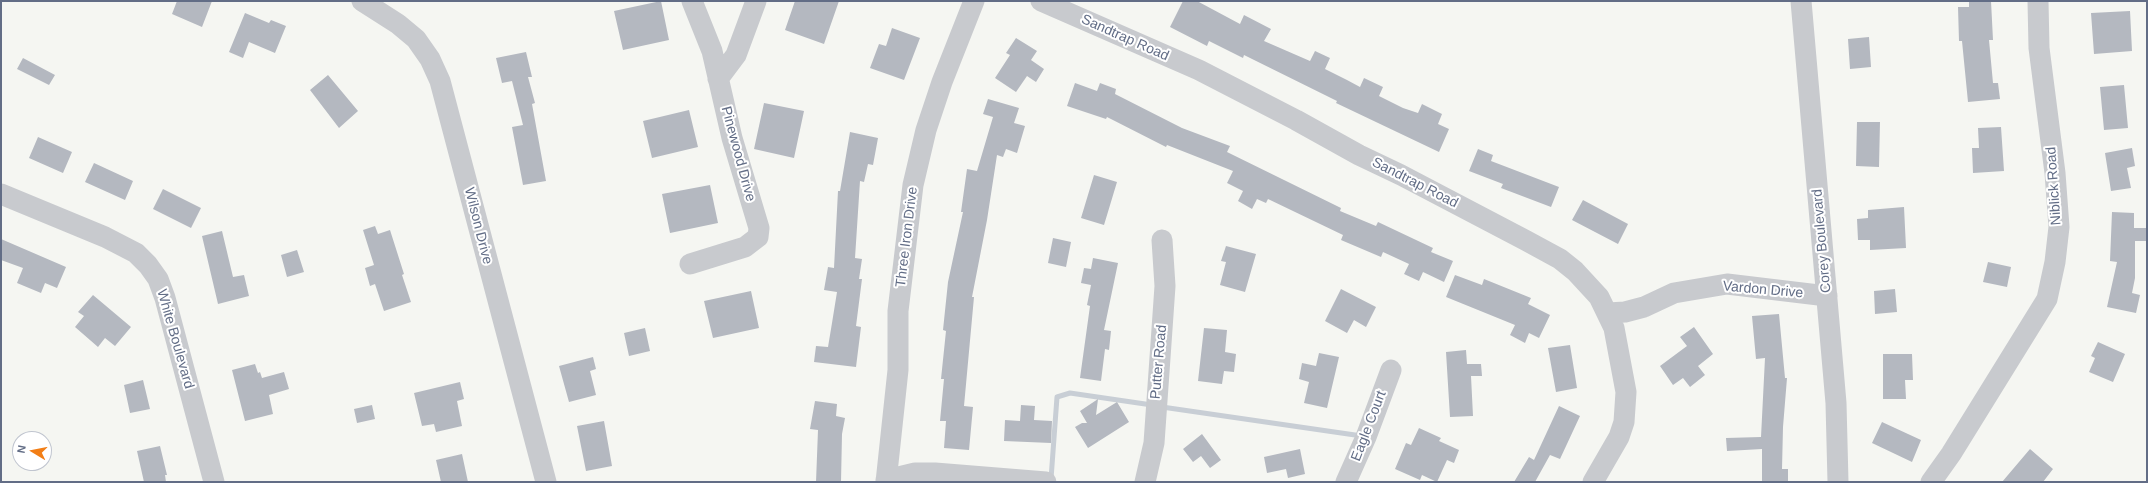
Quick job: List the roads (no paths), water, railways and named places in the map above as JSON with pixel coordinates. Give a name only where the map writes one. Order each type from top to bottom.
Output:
[{"type":"street","name":"Wilson Drive","points":[[362,1],[398,24],[416,39],[430,59],[440,81],[546,482]]},
{"type":"street","name":"Pinewood Drive","points":[[690,264],[745,247],[758,237],[759,228],[732,138],[712,51],[692,1]]},
{"type":"street","points":[[718,79],[736,55],[756,1]]},
{"type":"street","name":"Three Iron Drive","points":[[886,481],[898,370],[898,312],[913,185],[926,130],[942,82],[974,1]]},
{"type":"street","name":"Sandtrap Road","points":[[1040,1],[1199,70],[1296,120],[1359,155],[1401,175],[1525,240],[1560,259],[1575,271],[1589,284],[1608,313],[1614,328],[1624,376],[1624,422],[1612,450],[1593,482]]},
{"type":"street","name":"Corey Boulevard","points":[[1802,1],[1836,403],[1838,482]]},
{"type":"street","name":"Niblick Road","points":[[1931,482],[1951,454],[2047,299],[2055,262],[2059,227],[2055,173],[2039,48],[2038,1]]},
{"type":"street","name":"White Boulevard","points":[[1,194],[105,237],[136,253],[148,265],[158,279],[165,298],[214,482]]},
{"type":"street","name":"Putter Road","points":[[1145,482],[1154,443],[1159,372],[1165,286],[1162,240]]},
{"type":"street","name":"Vardon Drive","points":[[1608,313],[1625,312],[1644,307],[1674,293],[1727,284],[1827,296]]},
{"type":"street","name":"Eagle Court","points":[[1346,482],[1366,437],[1391,370]]},
{"type":"street","points":[[886,481],[915,473],[935,473],[1046,482]]},
{"type":"waterway","points":[[1051,479],[1057,397],[1070,393],[1152,405]]},
{"type":"waterway","points":[[1162,407],[1362,436]]}]
